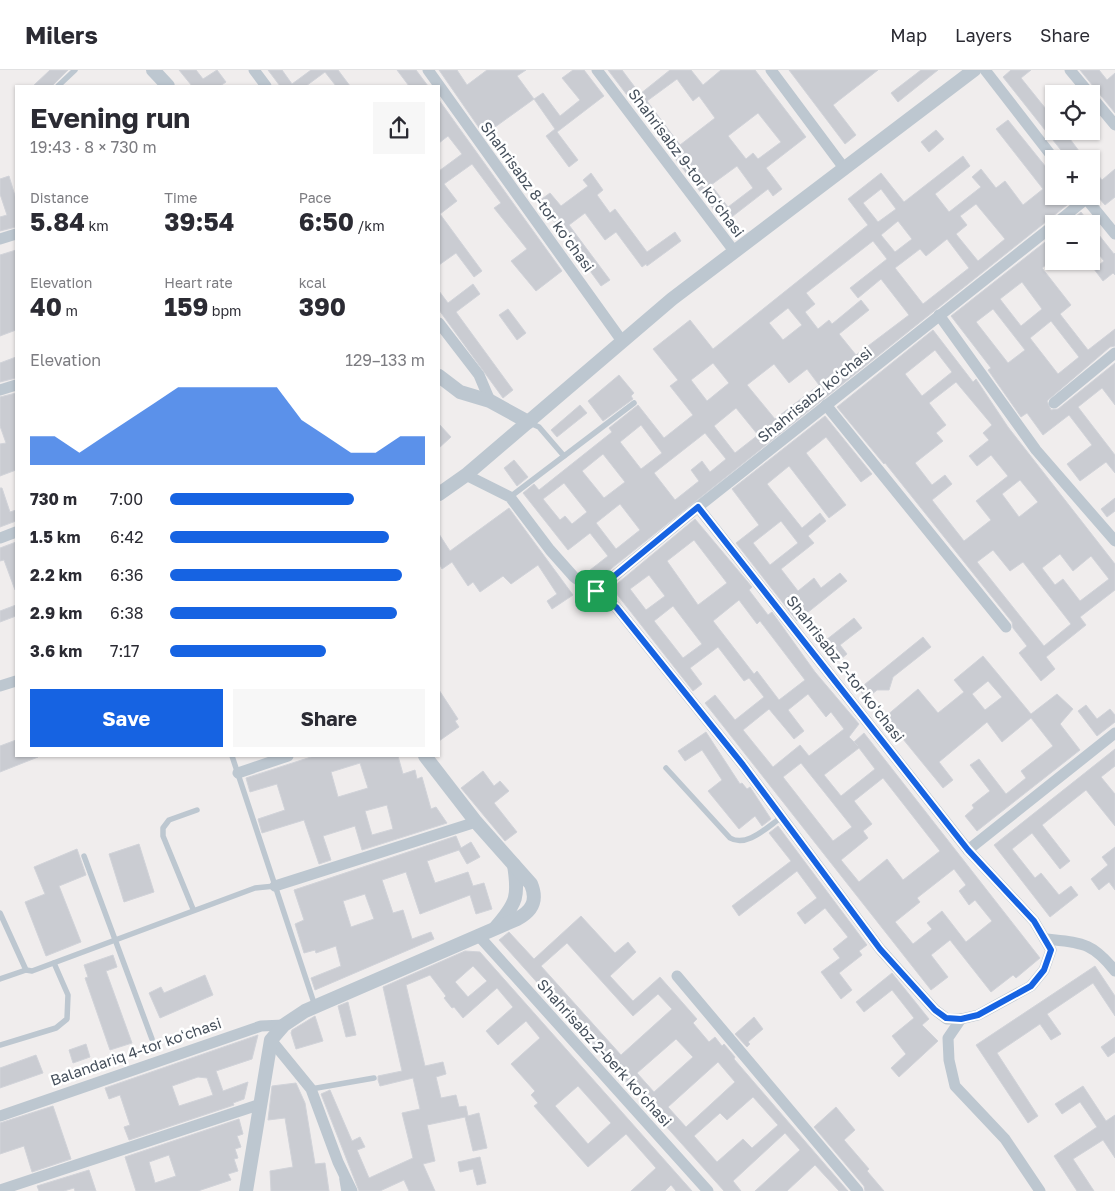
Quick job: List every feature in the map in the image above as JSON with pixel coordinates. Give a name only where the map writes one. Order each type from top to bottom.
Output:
[{"type":"street","points":[[254,70],[265,85]]},
{"type":"street","name":"Shahrisabz 8-tor koʻchasi","points":[[428,70],[439,85]]},
{"type":"street","name":"Shahrisabz 9-tor koʻchasi","points":[[597,70],[734,251]]},
{"type":"street","points":[[771,70],[844,168]]},
{"type":"street","points":[[985,70],[1047,150]]},
{"type":"street","points":[[1070,70],[1082,85]]},
{"type":"street","points":[[157,71],[167,85]]},
{"type":"street","points":[[440,493],[466,475],[672,299],[967,72]]},
{"type":"street","name":"Shahrisabz 8-tor koʻchasi","points":[[440,87],[622,341]]},
{"type":"street","points":[[1100,107],[1115,125]]},
{"type":"street","name":"Shahrisabz koʻchasi","points":[[1065,215],[1077,205]]},
{"type":"street","points":[[1091,205],[1115,234]]},
{"type":"street","name":"Shahrisabz koʻchasi","points":[[596,591],[698,507],[1045,231]]},
{"type":"street","points":[[0,239],[15,234]]},
{"type":"street","points":[[939,315],[1036,450],[1115,541]]},
{"type":"street","points":[[440,324],[479,375],[490,401]]},
{"type":"street","points":[[1054,403],[1115,353]]},
{"type":"street","points":[[440,377],[460,392],[490,401],[528,422]]},
{"type":"street","points":[[0,390],[15,385]]},
{"type":"street","points":[[826,405],[1006,627]]},
{"type":"street","points":[[466,475],[510,497],[550,550],[574,577],[616,607],[743,765],[880,949],[935,1010],[946,1018],[961,1019],[978,1015],[1031,986],[1044,970],[1051,950],[1046,939]]},
{"type":"street","name":"Shahrisabz 2-tor koʻchasi","points":[[698,507],[968,850],[1034,921],[1046,939]]},
{"type":"street","points":[[0,538],[15,532]]},
{"type":"street","points":[[0,674],[2,686],[15,681]]},
{"type":"street","points":[[968,850],[1115,733]]},
{"type":"street","points":[[238,773],[285,757]]},
{"type":"street","name":"Balandariq 4-tor koʻchasi","points":[[246,1191],[258,1105],[271,1040],[284,1025],[315,1006],[528,913],[535,902],[535,895],[531,884],[476,822],[426,757]]},
{"type":"street","points":[[275,886],[476,822]]},
{"type":"street","name":"Balandariq 4-tor koʻchasi","points":[[494,929],[515,901],[518,888],[514,865]]},
{"type":"street","name":"Shahrisabz 2-berk koʻchasi","points":[[478,936],[708,1191]]},
{"type":"street","points":[[1046,939],[1083,943],[1102,955],[1115,971]]},
{"type":"street","points":[[677,976],[858,1191]]},
{"type":"street","points":[[961,1019],[948,1038],[949,1060],[955,1086],[1005,1139],[1040,1191]]},
{"type":"street","name":"Balandariq 4-tor koʻchasi","points":[[0,1116],[262,1026],[284,1025]]},
{"type":"street","points":[[271,1040],[311,1089],[338,1162],[352,1191]]},
{"type":"street","points":[[0,1190],[258,1105]]},
{"type":"lane","points":[[59,85],[75,70]]},
{"type":"lane","points":[[510,497],[634,403]]},
{"type":"lane","points":[[528,422],[539,427],[564,456]]},
{"type":"lane","points":[[232,757],[315,1006]]},
{"type":"lane","points":[[666,768],[730,838],[737,842],[745,842],[782,817]]},
{"type":"lane","points":[[193,909],[163,836],[162,828],[169,820],[197,810]]},
{"type":"lane","points":[[84,856],[152,1038]]},
{"type":"lane","points":[[0,979],[26,970],[32,971],[193,909],[254,888],[275,886]]},
{"type":"lane","points":[[0,913],[26,970]]},
{"type":"lane","points":[[0,1045],[56,1028],[67,1019],[68,995],[54,962]]},
{"type":"lane","points":[[311,1089],[374,1078]]},
{"type":"lane","points":[[338,1162],[344,1191]]},
{"type":"building","points":[[50,70],[68,70],[53,85],[34,85]]},
{"type":"building","points":[[179,70],[196,70],[203,79],[217,70],[226,82],[222,85],[191,85]]},
{"type":"building","points":[[268,70],[282,70],[292,84],[311,70],[338,70],[349,85],[335,85],[325,72],[307,85],[279,85]]},
{"type":"building","points":[[397,70],[416,70],[427,85],[408,85]]},
{"type":"building","points":[[439,70],[457,70],[467,85],[487,70],[526,70],[517,76],[534,99],[484,135]]},
{"type":"building","points":[[573,70],[584,70],[604,96],[557,132],[578,160],[569,167],[546,136],[555,129],[534,99],[543,93],[560,116],[580,100],[562,78]]},
{"type":"building","points":[[608,70],[622,70],[640,94],[670,70],[691,70],[703,85],[721,70],[755,70],[806,137],[766,168],[782,189],[773,196],[768,189],[724,223]],"holes":[[[677,79],[693,101],[699,96],[715,118],[680,145],[647,101]],[[758,113],[781,142],[758,159],[753,153],[746,159],[728,136]],[[737,166],[753,188],[728,207],[711,185]]]},
{"type":"building","points":[[789,70],[878,70],[833,105],[856,135],[845,144]]},
{"type":"building","points":[[921,70],[938,70],[898,102],[891,93]]},
{"type":"building","points":[[1011,70],[1031,70],[1021,78],[1045,108],[1045,130],[1003,77]]},
{"type":"building","points":[[1080,70],[1099,70],[1107,80],[1115,73],[1115,113],[1100,95],[1100,85],[1092,85]]},
{"type":"building","points":[[440,101],[562,271],[536,291],[511,261],[527,249],[494,208],[501,203],[472,164],[444,184],[457,201],[440,214],[440,170],[462,154],[448,136],[440,142]]},
{"type":"building","points":[[1008,120],[1045,166],[1045,205],[1067,205],[1054,215],[1045,215],[1045,223],[593,582],[585,574],[608,556],[590,533],[568,550],[523,493],[534,484],[539,490],[612,432],[609,428],[638,405],[664,438],[693,415],[670,386],[678,380],[653,349],[690,320],[713,349],[868,225],[848,199],[881,173],[904,202],[963,156],[970,166],[935,194],[949,212],[981,187],[972,177],[981,169],[996,188],[1005,181],[1023,205],[1043,189],[996,129]],"holes":[[[881,189],[896,209],[878,222],[863,203]],[[976,204],[1005,239],[978,261],[956,234],[967,225],[960,216]],[[898,221],[912,239],[895,252],[881,235]],[[947,239],[969,268],[923,304],[895,268],[920,249],[926,256]],[[873,241],[887,259],[850,288],[858,298],[881,279],[909,315],[856,355],[839,334],[869,310],[861,300],[832,324],[829,320],[818,329],[805,312],[815,304],[806,293]],[[788,308],[802,325],[783,340],[769,323]],[[713,363],[729,383],[707,401],[691,380]],[[774,364],[789,383],[807,369],[819,385],[775,419],[747,385]],[[736,408],[758,435],[735,453],[714,426]],[[641,425],[662,453],[641,469],[620,442]],[[705,433],[726,459],[710,472],[702,461],[691,470],[699,481],[675,500],[654,473]],[[603,454],[625,482],[604,498],[582,471]],[[564,483],[587,512],[572,524],[565,516],[560,520],[543,499]],[[620,504],[640,530],[616,549],[596,523]]]},
{"type":"building","points":[[936,130],[944,139],[929,152],[921,142]]},
{"type":"building","points":[[1053,140],[1071,140],[1078,150],[1061,150]]},
{"type":"building","points":[[1115,169],[1115,197],[1105,205],[1100,199],[1100,178],[1102,180]]},
{"type":"building","points":[[591,173],[603,190],[597,195],[610,213],[615,209],[647,252],[675,232],[681,241],[647,266],[646,264],[642,267],[616,232],[605,240],[585,213],[569,225],[610,280],[601,286],[539,201],[550,193],[561,206],[588,186],[583,180]]},
{"type":"building","points":[[9,176],[15,196],[15,227],[0,231],[0,217],[7,215],[0,194],[0,179]]},
{"type":"building","points":[[440,214],[482,271],[474,277],[456,253],[440,264]]},
{"type":"building","points":[[1100,236],[1115,253],[1115,275],[1113,273],[1103,281],[1095,270],[1100,270],[1100,264],[1104,261],[1100,256]]},
{"type":"building","points":[[1045,242],[1045,266],[1042,268],[1071,305],[1060,314],[1088,350],[1115,329],[1115,346],[1110,347],[1047,401],[1051,410],[1058,409],[1115,363],[1115,405],[1102,388],[1078,407],[1115,455],[1115,473],[1106,462],[1080,481],[1067,464],[1092,445],[1069,415],[1043,435],[1027,413],[1021,417],[988,370],[991,368],[951,316]],"holes":[[[1022,282],[1042,309],[1021,326],[1000,299]],[[993,309],[1025,350],[1008,363],[976,322]],[[1051,321],[1079,357],[1058,374],[1030,338]]]},
{"type":"building","points":[[15,250],[15,330],[0,336],[0,255]]},
{"type":"building","points":[[473,284],[480,294],[456,312],[513,390],[503,398],[440,311],[440,292],[448,303]]},
{"type":"building","points":[[508,309],[526,333],[517,340],[499,315]]},
{"type":"building","points":[[933,330],[973,382],[976,379],[1008,427],[1115,564],[1115,590],[1080,617],[1086,625],[1046,657],[1055,669],[1041,681],[1019,653],[1027,646],[1013,628],[1012,622],[885,463],[837,407]],"holes":[[[935,350],[952,372],[922,396],[905,374]],[[956,382],[992,425],[983,433],[989,440],[969,456],[977,466],[991,455],[1008,476],[976,501],[991,520],[964,541],[932,500],[952,484],[945,475],[932,485],[915,463],[943,441],[936,433],[946,425],[929,403]],[[1020,480],[1038,502],[1019,517],[1002,494]],[[993,550],[1010,571],[1023,562],[1071,624],[1044,646],[977,562]],[[1060,554],[1073,571],[1091,556],[1109,579],[1080,601],[1063,579],[1055,585],[1042,568]]]},
{"type":"building","points":[[15,357],[15,378],[0,382],[0,363]]},
{"type":"building","points":[[619,375],[634,393],[631,396],[633,399],[603,421],[588,401]]},
{"type":"building","points":[[15,393],[15,470],[0,476],[0,444],[6,443],[0,426],[0,397]]},
{"type":"building","points":[[580,405],[587,413],[557,437],[551,430]]},
{"type":"building","points":[[825,416],[872,474],[861,482],[826,437],[806,453],[846,505],[829,518],[789,466],[767,484],[802,528],[820,513],[826,521],[808,536],[814,543],[781,569],[798,591],[814,578],[821,588],[840,573],[847,581],[797,621],[736,543],[759,525],[732,489]],"holes":[[[781,521],[798,543],[770,565],[753,543]]]},
{"type":"building","points":[[440,425],[451,437],[440,447]]},
{"type":"building","points":[[514,460],[528,477],[517,486],[504,468]]},
{"type":"building","points":[[0,488],[2,488],[10,512],[15,510],[15,521],[0,527]]},
{"type":"building","points":[[1115,498],[1115,511],[1107,517],[1101,509]]},
{"type":"building","points":[[509,508],[573,595],[552,609],[547,601],[557,594],[538,565],[511,584],[503,576],[480,592],[473,582],[468,586],[452,562],[442,569],[440,565],[440,536],[450,551]]},
{"type":"building","points":[[695,519],[752,587],[749,590],[768,615],[772,612],[815,672],[859,724],[849,737],[854,742],[864,733],[1040,958],[1016,978],[1013,975],[991,992],[950,940],[931,955],[948,977],[931,990],[705,703],[715,695],[735,720],[764,697],[749,678],[744,681],[718,647],[690,668],[702,684],[693,691],[612,588]],"holes":[[[694,540],[727,583],[698,605],[667,561]],[[649,575],[665,596],[646,610],[630,589]],[[739,600],[757,624],[760,621],[805,680],[779,700],[757,671],[754,674],[713,621]],[[673,606],[702,644],[683,658],[654,621]],[[808,694],[826,717],[831,712],[844,729],[809,756],[800,745],[773,767],[743,730],[769,709],[794,739],[804,731],[788,710]],[[859,748],[875,769],[841,796],[824,775]],[[801,763],[852,827],[833,841],[783,777]],[[883,778],[940,851],[903,880],[887,859],[859,882],[841,860],[868,838],[863,831],[872,824],[854,801]],[[954,869],[966,885],[959,891],[969,905],[975,900],[992,921],[966,942],[942,911],[927,923],[932,929],[913,944],[895,922],[920,902],[917,898]]]},
{"type":"building","points":[[15,542],[15,590],[4,560],[0,561],[0,548]]},
{"type":"building","points":[[15,605],[15,616],[0,622],[0,611]]},
{"type":"building","points":[[854,618],[862,628],[840,645],[847,654],[836,663],[821,644]]},
{"type":"building","points":[[923,637],[931,647],[893,677],[889,690],[877,690],[866,699],[859,689]]},
{"type":"building","points":[[983,656],[1031,714],[1057,694],[1073,709],[1060,724],[1080,750],[977,831],[965,816],[974,808],[972,805],[990,791],[970,765],[979,759],[1006,794],[1026,778],[1021,771],[1053,746],[1031,718],[1002,742],[987,722],[939,762],[953,780],[943,788],[885,717],[918,689],[938,713],[964,692],[954,680]],"holes":[[[988,681],[1002,697],[985,710],[972,694]]]},
{"type":"building","points":[[440,692],[458,719],[455,721],[459,727],[440,740]]},
{"type":"building","points":[[1086,705],[1097,719],[1110,709],[1115,715],[1115,722],[1097,736],[1078,711]]},
{"type":"building","points":[[706,732],[740,784],[742,783],[747,789],[750,787],[771,819],[762,826],[755,816],[739,829],[708,791],[722,780],[702,750],[685,761],[678,751]]},
{"type":"building","points":[[15,740],[15,757],[38,757],[0,772],[0,746]]},
{"type":"building","points":[[1115,749],[1115,766],[1101,777],[1115,794],[1115,826],[1086,790],[1042,825],[1070,861],[1060,869],[1032,833],[1012,849],[1035,878],[1041,873],[1059,895],[1071,886],[1078,895],[1050,917],[994,845]]},
{"type":"building","points":[[311,757],[398,757],[403,774],[415,770],[417,779],[422,777],[431,809],[436,807],[447,823],[362,850],[355,826],[323,836],[331,860],[319,864],[304,820],[262,833],[258,819],[285,810],[277,784],[250,792],[246,778]],"holes":[[[360,763],[368,788],[338,797],[331,772]],[[387,805],[393,829],[372,835],[365,811]]]},
{"type":"building","points":[[483,771],[494,786],[500,781],[509,791],[494,803],[517,832],[505,841],[461,788]]},
{"type":"building","points":[[778,826],[867,945],[859,951],[862,955],[839,973],[852,990],[841,999],[821,972],[840,958],[833,949],[848,937],[825,908],[805,924],[797,913],[817,898],[797,871],[739,916],[732,906],[791,861],[769,833]]},
{"type":"building","points":[[456,836],[461,848],[471,842],[480,857],[467,864],[459,850],[427,861],[435,883],[468,872],[473,886],[484,883],[492,909],[476,914],[470,895],[420,914],[406,872],[382,880],[393,913],[403,910],[412,939],[431,932],[434,939],[315,990],[311,978],[341,966],[336,946],[316,953],[315,950],[304,953],[295,924],[304,920],[294,890]],"holes":[[[365,894],[374,919],[351,927],[343,901]]]},
{"type":"building","points":[[139,844],[154,892],[124,902],[109,854]]},
{"type":"building","points":[[1115,847],[1115,890],[1109,882],[1099,890],[1091,879],[1108,865],[1102,857]]},
{"type":"building","points":[[77,849],[86,875],[59,886],[81,942],[46,956],[25,902],[45,894],[34,867]]},
{"type":"building","points":[[581,916],[615,953],[628,942],[636,952],[610,976],[633,1001],[660,977],[697,1019],[693,1023],[709,1042],[715,1037],[722,1046],[724,1044],[735,1057],[734,1059],[848,1191],[839,1191],[815,1165],[787,1191],[755,1191],[800,1150],[785,1133],[733,1181],[741,1191],[724,1191],[499,940],[509,932],[534,959]],"holes":[[[567,943],[633,1016],[658,994],[672,1009],[621,1055],[541,966]],[[676,1039],[693,1057],[654,1092],[637,1073]],[[718,1062],[735,1082],[686,1127],[668,1107]],[[753,1097],[778,1125],[752,1148],[743,1139],[717,1162],[694,1136],[720,1113],[727,1120]]]},
{"type":"building","points":[[465,951],[480,952],[692,1191],[676,1191],[671,1185],[665,1191],[631,1191],[656,1168],[626,1134],[588,1167],[534,1106],[538,1103],[531,1095],[535,1091],[511,1064],[540,1038],[526,1021],[498,1045],[486,1031],[513,1007],[497,988],[463,1018],[444,998],[446,996],[430,975],[406,985],[425,1066],[443,1062],[446,1074],[436,1077],[441,1098],[456,1095],[459,1107],[466,1106],[468,1116],[479,1113],[487,1148],[473,1151],[465,1117],[427,1125],[435,1161],[423,1164],[435,1191],[409,1191],[404,1180],[380,1191],[359,1191],[321,1094],[330,1090],[352,1141],[360,1137],[365,1147],[357,1150],[369,1178],[413,1158],[402,1113],[420,1109],[413,1078],[380,1086],[378,1080],[378,1076],[402,1071],[383,987]],"holes":[[[473,966],[487,981],[468,997],[455,982]],[[578,1086],[611,1123],[588,1144],[555,1106]]]},
{"type":"building","points":[[113,955],[117,967],[106,971],[132,1043],[110,1050],[85,978],[88,977],[84,965]]},
{"type":"building","points":[[1095,966],[1115,996],[1115,1016],[1093,983],[1047,1014],[1061,1034],[1051,1040],[1040,1024],[997,1053],[1038,1116],[1028,1123],[976,1045]]},
{"type":"building","points":[[892,973],[929,1019],[922,1025],[938,1041],[899,1077],[891,1068],[906,1054],[892,1036],[914,1018],[892,990],[864,1012],[856,1002]]},
{"type":"building","points":[[205,975],[213,995],[160,1018],[149,993],[161,987],[164,993]]},
{"type":"building","points":[[348,1002],[356,1035],[346,1037],[338,1006]]},
{"type":"building","points":[[315,1016],[323,1041],[296,1049],[291,1033],[292,1030]]},
{"type":"building","points":[[754,1017],[763,1029],[748,1042],[750,1044],[747,1047],[735,1034]]},
{"type":"building","points":[[258,1035],[252,1059],[216,1071],[223,1091],[248,1082],[244,1099],[233,1103],[234,1105],[129,1140],[124,1127],[130,1125],[120,1095],[109,1099],[105,1088]],"holes":[[[198,1077],[207,1078],[213,1095],[179,1106],[172,1086]]]},
{"type":"building","points":[[1115,1037],[1115,1052],[1108,1057],[1101,1047]]},
{"type":"building","points":[[86,1044],[90,1057],[73,1063],[69,1050]]},
{"type":"building","points":[[36,1055],[43,1073],[0,1088],[0,1068]]},
{"type":"building","points":[[296,1083],[305,1103],[315,1164],[325,1163],[329,1191],[271,1191],[270,1171],[293,1167],[285,1118],[268,1120],[272,1086]]},
{"type":"building","points":[[1083,1086],[1106,1121],[1115,1115],[1115,1158],[1103,1140],[1073,1159],[1094,1191],[1077,1191],[1054,1156],[1097,1127],[1080,1102],[1062,1114],[1055,1104]]},
{"type":"building","points":[[53,1106],[71,1159],[32,1172],[24,1146],[0,1154],[0,1123]]},
{"type":"building","points":[[836,1107],[855,1130],[844,1140],[869,1169],[867,1171],[884,1191],[865,1191],[864,1186],[814,1127]]},
{"type":"building","points":[[239,1119],[243,1134],[237,1136],[241,1147],[235,1149],[238,1158],[234,1159],[238,1171],[228,1174],[231,1180],[198,1191],[136,1191],[125,1157]],"holes":[[[169,1155],[176,1176],[155,1183],[149,1162]]]},
{"type":"building","points":[[480,1157],[486,1183],[477,1185],[473,1169],[460,1172],[458,1162]]},
{"type":"building","points":[[89,1170],[96,1191],[75,1191],[74,1188],[64,1191],[39,1191],[37,1186]]},
{"type":"route","points":[[698,507],[968,850],[1034,921],[1051,950],[1044,970],[1031,986],[978,1015],[961,1019],[946,1018],[935,1010],[880,949],[743,765],[616,607],[596,591],[698,507]]}]
